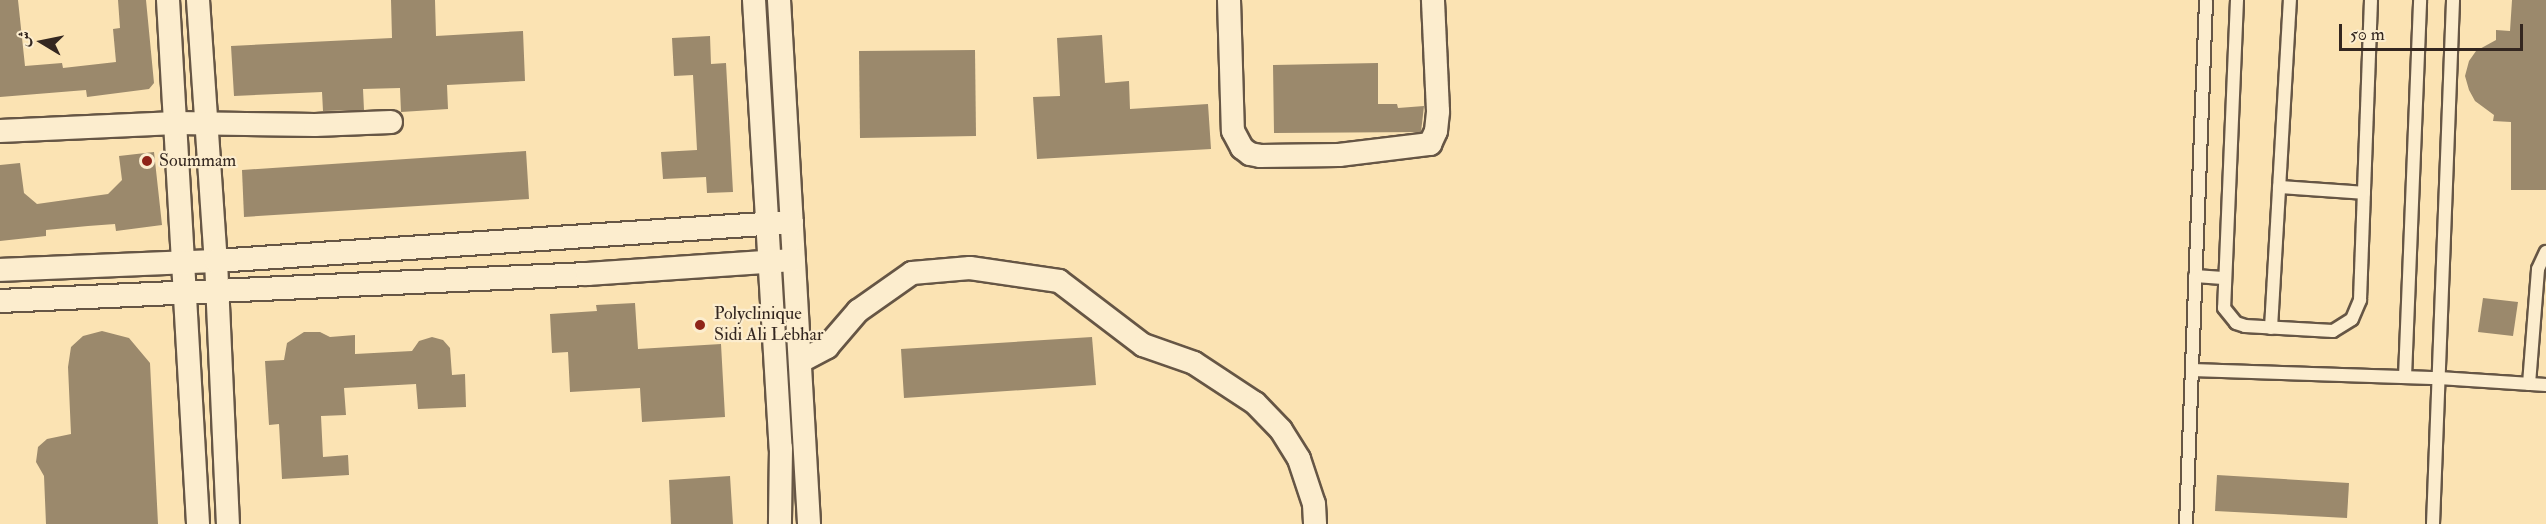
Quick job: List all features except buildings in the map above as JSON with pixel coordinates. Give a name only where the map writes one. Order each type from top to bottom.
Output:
[{"type":"street","points":[[168,0],[198,524]]},
{"type":"street","points":[[198,0],[216,261],[228,524]]},
{"type":"street","points":[[754,0],[765,225],[781,448],[780,524]]},
{"type":"street","points":[[779,0],[809,524]]},
{"type":"street","points":[[1228,0],[1233,131],[1242,148],[1250,154],[1260,156],[1338,155],[1430,144],[1436,131],[1438,111],[1433,0]]},
{"type":"street","points":[[0,131],[176,123],[333,125],[391,122]]},
{"type":"street","points":[[0,270],[184,263],[792,222]]},
{"type":"street","points":[[0,301],[587,274],[794,260]]},
{"type":"street","points":[[801,361],[827,347],[858,311],[912,273],[970,268],[1059,281],[1143,345],[1194,363],[1255,403],[1281,430],[1299,459],[1314,504],[1315,524]]},
{"type":"lane","points":[[2186,524],[2206,0]]},
{"type":"lane","points":[[2237,0],[2222,298],[2229,316],[2245,326],[2333,331],[2352,320],[2360,300],[2371,0]]},
{"type":"lane","points":[[2271,328],[2290,0]]},
{"type":"lane","points":[[2405,377],[2420,0]]},
{"type":"lane","points":[[2433,524],[2453,0]]},
{"type":"lane","points":[[2279,187],[2364,193]]},
{"type":"lane","points":[[2529,384],[2538,268],[2546,252]]},
{"type":"lane","points":[[2195,276],[2223,278]]},
{"type":"lane","points":[[2192,370],[2439,378],[2546,386]]},
{"type":"place","name":"Soummam","points":[[147,161]]},
{"type":"place","name":"Polyclinique Sidi Ali Lebhar","points":[[700,325]]}]
